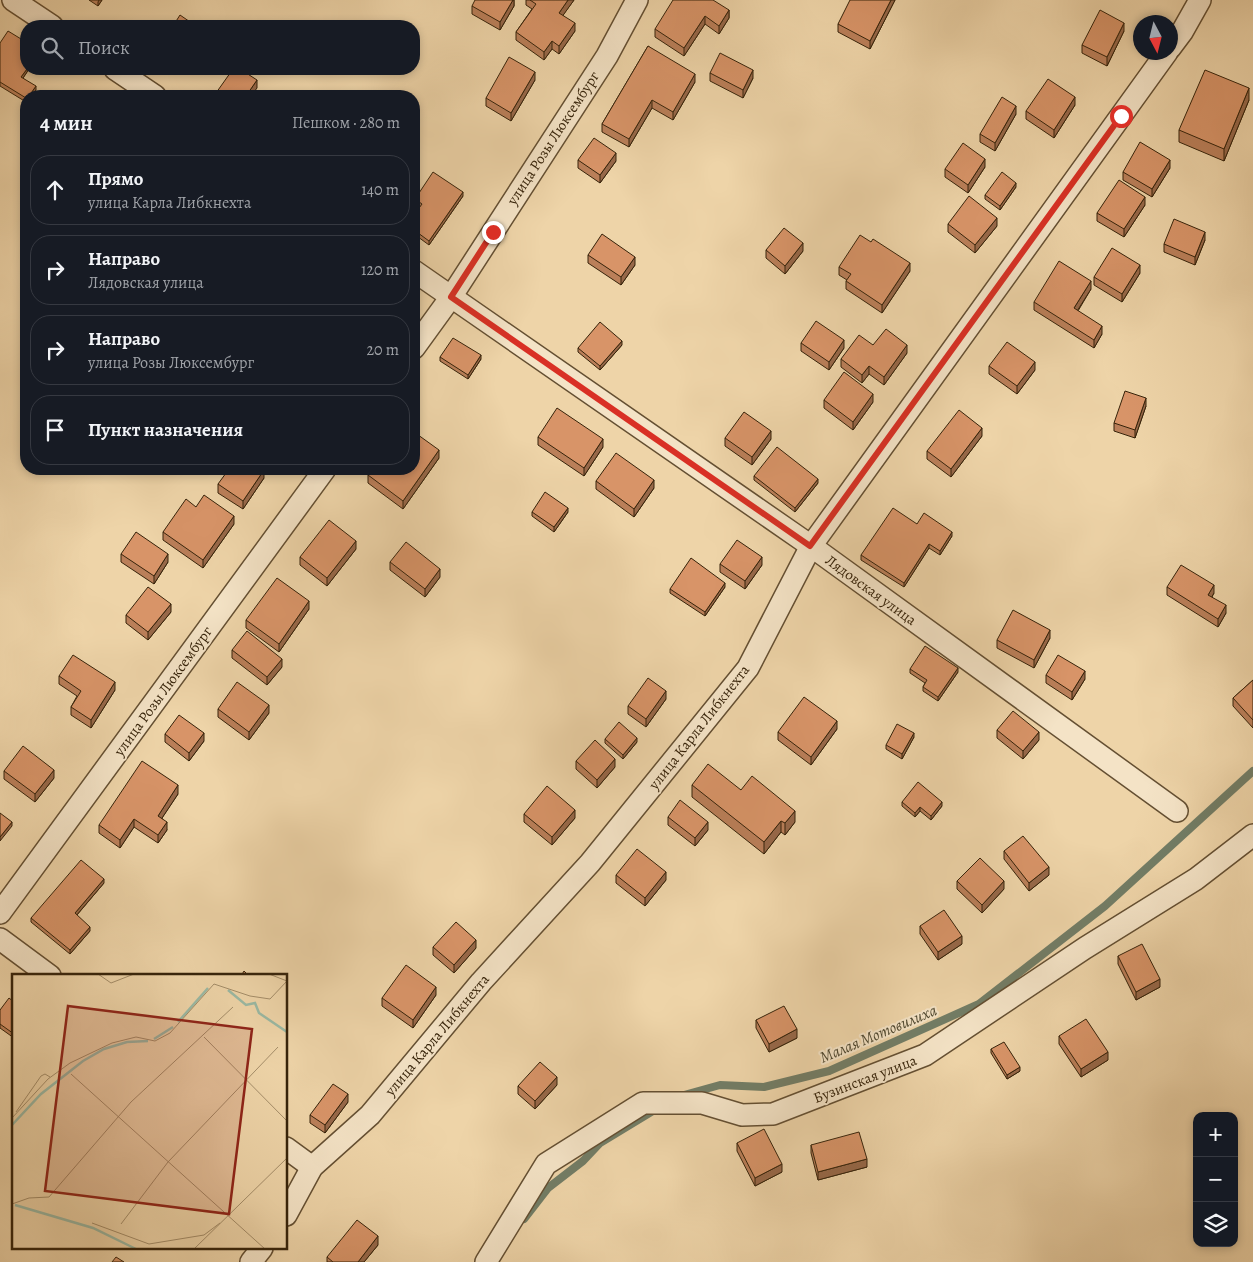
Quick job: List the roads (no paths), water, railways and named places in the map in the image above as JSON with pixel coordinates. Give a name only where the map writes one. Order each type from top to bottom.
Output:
[{"type":"street","points":[[14,0],[43,20]]},
{"type":"street","name":"улица Розы Люксембург","points":[[420,340],[451,297],[607,56],[637,0]]},
{"type":"street","points":[[1178,37],[1200,0]]},
{"type":"street","name":"улица Карла Либкнехта","points":[[288,1211],[312,1167],[370,1115],[481,982],[590,862],[742,676],[748,668],[810,546],[1161,60]]},
{"type":"street","points":[[124,75],[147,90]]},
{"type":"street","name":"Лядовская улица","points":[[420,275],[810,546],[1177,812]]},
{"type":"street","name":"улица Розы Люксембург","points":[[0,913],[321,475]]},
{"type":"street","name":"Бузинская улица","points":[[486,1262],[546,1164],[643,1103],[702,1103],[742,1114],[773,1114],[925,1055],[1085,948],[1196,879],[1253,835]]},
{"type":"street","points":[[0,939],[47,974]]},
{"type":"street","points":[[288,1149],[312,1167]]},
{"type":"street","points":[[251,1262],[260,1250]]},
{"type":"waterway","name":"Малая Мотовилиха","points":[[684,1095],[720,1085],[764,1087],[829,1071],[979,1004],[1105,906],[1253,771]]},
{"type":"waterway","name":"Малая Мотовилиха","points":[[524,1219],[548,1188],[583,1161],[600,1143],[656,1109]]}]
